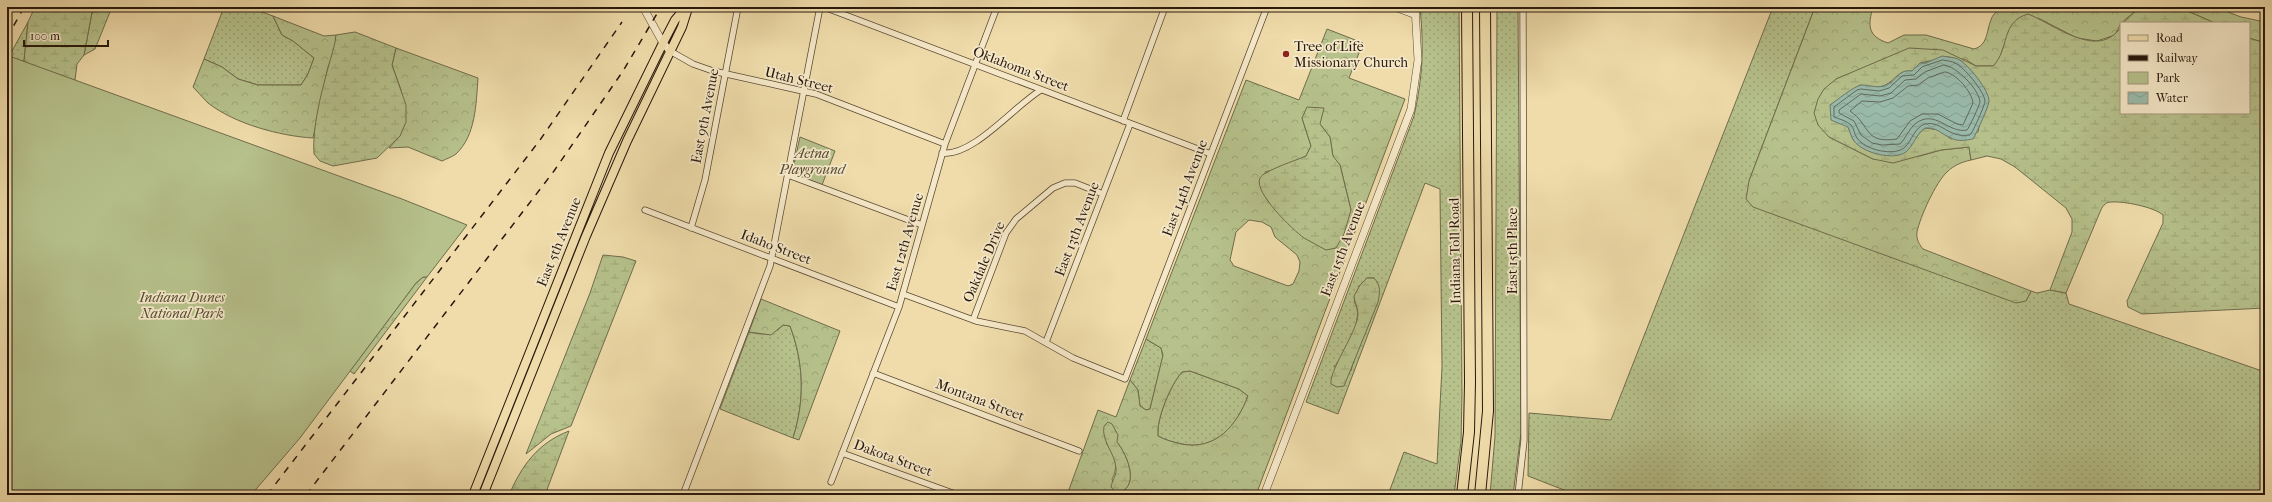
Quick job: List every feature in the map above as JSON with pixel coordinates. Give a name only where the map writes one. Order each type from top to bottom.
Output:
[{"type":"highway","name":"Indiana Toll Road","points":[[1462,495],[1469,432],[1470,382],[1467,7]]},
{"type":"highway","points":[[1480,495],[1488,411],[1485,7]]},
{"type":"main road","name":"East 5th Avenue","points":[[473,495],[610,153],[675,20],[687,7]]},
{"type":"main road","name":"East 5th Avenue","points":[[483,495],[572,267],[627,141],[670,51],[687,7]]},
{"type":"street","points":[[643,7],[663,43],[670,51]]},
{"type":"street","name":"East 9th Avenue","points":[[691,228],[705,180],[738,7]]},
{"type":"street","points":[[683,495],[771,258],[820,7]]},
{"type":"street","name":"Oklahoma Street","points":[[824,7],[1211,154]]},
{"type":"street","name":"East 12th Avenue","points":[[831,482],[899,307],[942,153],[997,7]]},
{"type":"street","points":[[1123,121],[1165,7]]},
{"type":"street","name":"East 14th Avenue","points":[[1046,342],[1073,358],[1125,379],[1267,7]]},
{"type":"street","points":[[1395,7],[1416,15]]},
{"type":"street","name":"East 15th Avenue","points":[[1264,495],[1411,108],[1418,60],[1415,7]]},
{"type":"street","name":"East 15th Place","points":[[1518,495],[1524,440],[1523,7]]},
{"type":"street","name":"Utah Street","points":[[670,51],[698,66],[725,74],[804,91],[945,144]]},
{"type":"street","points":[[942,153],[951,154],[967,148],[1041,90]]},
{"type":"street","name":"East 13th Avenue","points":[[1046,342],[1130,124]]},
{"type":"street","points":[[788,175],[922,225]]},
{"type":"street","name":"Oakdale Drive","points":[[973,320],[1006,233],[1016,219],[1053,188],[1065,183],[1075,184],[1103,194]]},
{"type":"street","name":"Idaho Street","points":[[645,210],[899,307]]},
{"type":"street","points":[[903,294],[973,320],[1025,331],[1046,342]]},
{"type":"street","name":"Montana Street","points":[[873,373],[1079,451]]},
{"type":"street","name":"Dakota Street","points":[[842,453],[958,495]]},
{"type":"green space","points":[[35,7],[93,7],[84,55],[77,64],[75,80],[67,87],[24,61],[28,22]]},
{"type":"green space","points":[[93,7],[112,7],[95,49],[84,55]]},
{"type":"green space","points":[[224,7],[249,7],[273,16],[282,35],[293,41],[314,58],[308,74],[301,85],[258,85],[238,79],[222,67],[204,59]]},
{"type":"green space","points":[[1420,7],[1459,7],[1462,395],[1461,442],[1454,495],[1388,495],[1404,452],[1437,464],[1442,367],[1440,189],[1425,183],[1338,414],[1306,402],[1414,116],[1422,62]],"holes":[[[1367,278],[1374,278],[1351,371],[1334,367],[1348,345],[1356,326],[1357,309],[1354,302],[1360,285]]]},
{"type":"green space","points":[[1497,7],[1518,7],[1521,433],[1513,495],[1490,495],[1495,436]]},
{"type":"green space","points":[[1773,7],[1815,7],[1749,181],[2026,301],[2031,291],[2037,293],[2050,290],[2066,293],[2069,304],[2265,372],[2265,495],[1577,495],[1528,476],[1529,413],[1611,420]]},
{"type":"green space","points":[[1815,7],[1873,7],[1870,19],[1871,29],[1876,37],[1888,43],[1904,35],[1926,35],[1974,49],[1979,47],[1986,38],[1992,18],[2001,7],[2140,7],[2122,22],[2120,22],[2115,35],[2097,41],[2077,38],[2038,18],[2003,48],[1999,60],[1993,66],[1976,66],[1965,59],[1854,72],[1836,79],[1829,137],[1873,159],[1920,156],[1941,150],[1969,147],[1971,160],[1958,164],[1950,170],[1933,191],[1917,232],[1918,241],[1923,249],[2031,291],[2026,301],[2016,303],[1753,207],[1746,199],[1749,181]]},
{"type":"green space","points":[[2140,7],[2178,7],[2213,22],[2124,22]]},
{"type":"green space","points":[[2178,7],[2215,7],[2241,17],[2265,22],[2265,43],[2250,38],[2250,22],[2213,22]]},
{"type":"green space","points":[[2028,14],[2076,37],[2100,41],[2111,37],[2120,28],[2120,114],[2250,114],[2250,38],[2265,43],[2265,308],[2142,314],[2128,307],[2127,301],[2163,223],[2163,215],[2153,209],[2123,202],[2109,202],[2103,207],[2066,293],[2050,290],[2072,232],[2072,219],[2066,208],[2015,167],[2001,159],[1987,156],[1971,160],[1969,147],[1941,150],[1893,163],[1873,159],[1829,137],[1818,125],[1814,113],[1818,99],[1824,89],[1836,79],[1909,48],[1943,50],[1976,66],[1993,66],[2002,52],[2009,29],[2019,18]],"holes":[[[1949,57],[1958,60],[1975,77],[1987,108],[1980,121],[1978,132],[1951,139],[1939,130],[1925,128],[1910,146],[1898,155],[1854,141],[1848,127],[1830,105],[1860,85],[1874,87],[1884,86],[1902,72],[1912,71],[1920,63]]]},
{"type":"green space","points":[[273,16],[324,36],[336,35],[335,49],[328,67],[313,138],[272,132],[244,123],[208,103],[193,87],[204,59],[222,67],[238,79],[258,85],[301,85],[308,74],[314,58],[293,41],[282,35]]},
{"type":"green space","points":[[28,22],[24,61],[7,60]]},
{"type":"green space","points":[[1327,29],[1363,43],[1349,78],[1405,99],[1256,495],[1067,495],[1098,410],[1116,417],[1130,380],[1138,390],[1140,406],[1146,410],[1150,409],[1163,355],[1161,348],[1146,339],[1246,80],[1299,100]],"holes":[[[1302,118],[1320,124],[1330,137],[1333,157],[1340,165],[1351,210],[1304,237],[1267,200],[1265,172],[1306,156],[1311,146]],[[1249,220],[1262,222],[1271,227],[1275,237],[1297,255],[1300,262],[1299,271],[1293,284],[1288,286],[1234,266],[1230,260],[1236,232]],[[1190,371],[1239,389],[1248,396],[1238,417],[1224,434],[1215,440],[1205,444],[1193,445],[1181,444],[1158,436],[1159,421],[1165,402],[1173,385],[1182,372]],[[1117,442],[1125,455],[1130,471],[1128,485],[1124,490],[1116,493],[1112,479],[1116,465],[1114,456],[1106,443]]]},
{"type":"green space","points":[[355,32],[396,48],[392,65],[406,105],[406,122],[400,136],[377,158],[333,166],[320,161],[314,154],[314,133],[320,100],[336,35]]},
{"type":"green space","points":[[396,48],[478,78],[474,119],[468,138],[463,146],[453,156],[442,161],[408,147],[389,148],[400,136],[401,90],[392,65]]},
{"type":"green space","name":"Indiana Dunes National Park","points":[[9,56],[402,199],[467,225],[427,277],[423,277],[416,283],[300,438],[251,495],[7,495],[7,60]]},
{"type":"green space","points":[[1307,107],[1324,108],[1320,124],[1330,137],[1333,156],[1340,165],[1351,210],[1344,234],[1336,248],[1326,250],[1304,238],[1292,227],[1268,201],[1259,184],[1262,175],[1267,172],[1306,156],[1311,146],[1302,118]]},
{"type":"green space","name":"Aetna Playground","points":[[800,137],[835,151],[822,185],[792,173]]},
{"type":"green space","points":[[603,255],[623,257],[636,261],[571,426],[551,434],[526,454],[590,293]]},
{"type":"green space","points":[[423,277],[427,277],[354,374],[350,371],[416,283]]},
{"type":"green space","points":[[1367,278],[1374,278],[1379,286],[1378,302],[1344,386],[1337,387],[1331,384],[1331,379],[1337,363],[1355,327],[1358,310],[1354,296],[1360,285]]},
{"type":"green space","points":[[761,299],[840,331],[799,440],[793,438],[800,410],[801,396],[800,368],[795,340],[790,326],[783,325],[771,335],[749,332]]},
{"type":"green space","points":[[783,325],[790,326],[795,340],[800,368],[800,410],[793,438],[720,409],[749,332],[767,334],[779,329]]},
{"type":"green space","points":[[1146,339],[1161,348],[1163,356],[1150,409],[1146,410],[1140,406],[1138,390],[1130,380]]},
{"type":"green space","points":[[1190,371],[1239,389],[1248,396],[1238,417],[1224,434],[1205,444],[1182,444],[1166,440],[1158,436],[1159,421],[1169,393],[1182,372]]},
{"type":"green space","points":[[1108,422],[1112,424],[1118,435],[1117,442],[1125,455],[1130,471],[1128,485],[1124,490],[1116,493],[1111,487],[1116,473],[1115,463],[1104,437],[1104,426]]},
{"type":"green space","points":[[569,431],[545,495],[509,495],[514,484],[532,456],[548,442]]},
{"type":"water","points":[[1942,56],[1956,58],[1962,62],[1986,90],[1989,101],[1973,139],[1956,140],[1936,130],[1925,128],[1919,133],[1906,152],[1900,155],[1886,156],[1864,149],[1854,141],[1848,127],[1831,120],[1830,105],[1855,88],[1862,85],[1877,87],[1883,86],[1890,83],[1901,73],[1912,71],[1920,63],[1926,63]]},
{"type":"railway","points":[[7,38],[24,7]]},
{"type":"railway","points":[[306,495],[554,171],[623,71],[661,7]]},
{"type":"railway","points":[[267,495],[540,140],[622,22]]},
{"type":"place","name":"Tree of Life Missionary Church","points":[[1286,54]]}]
